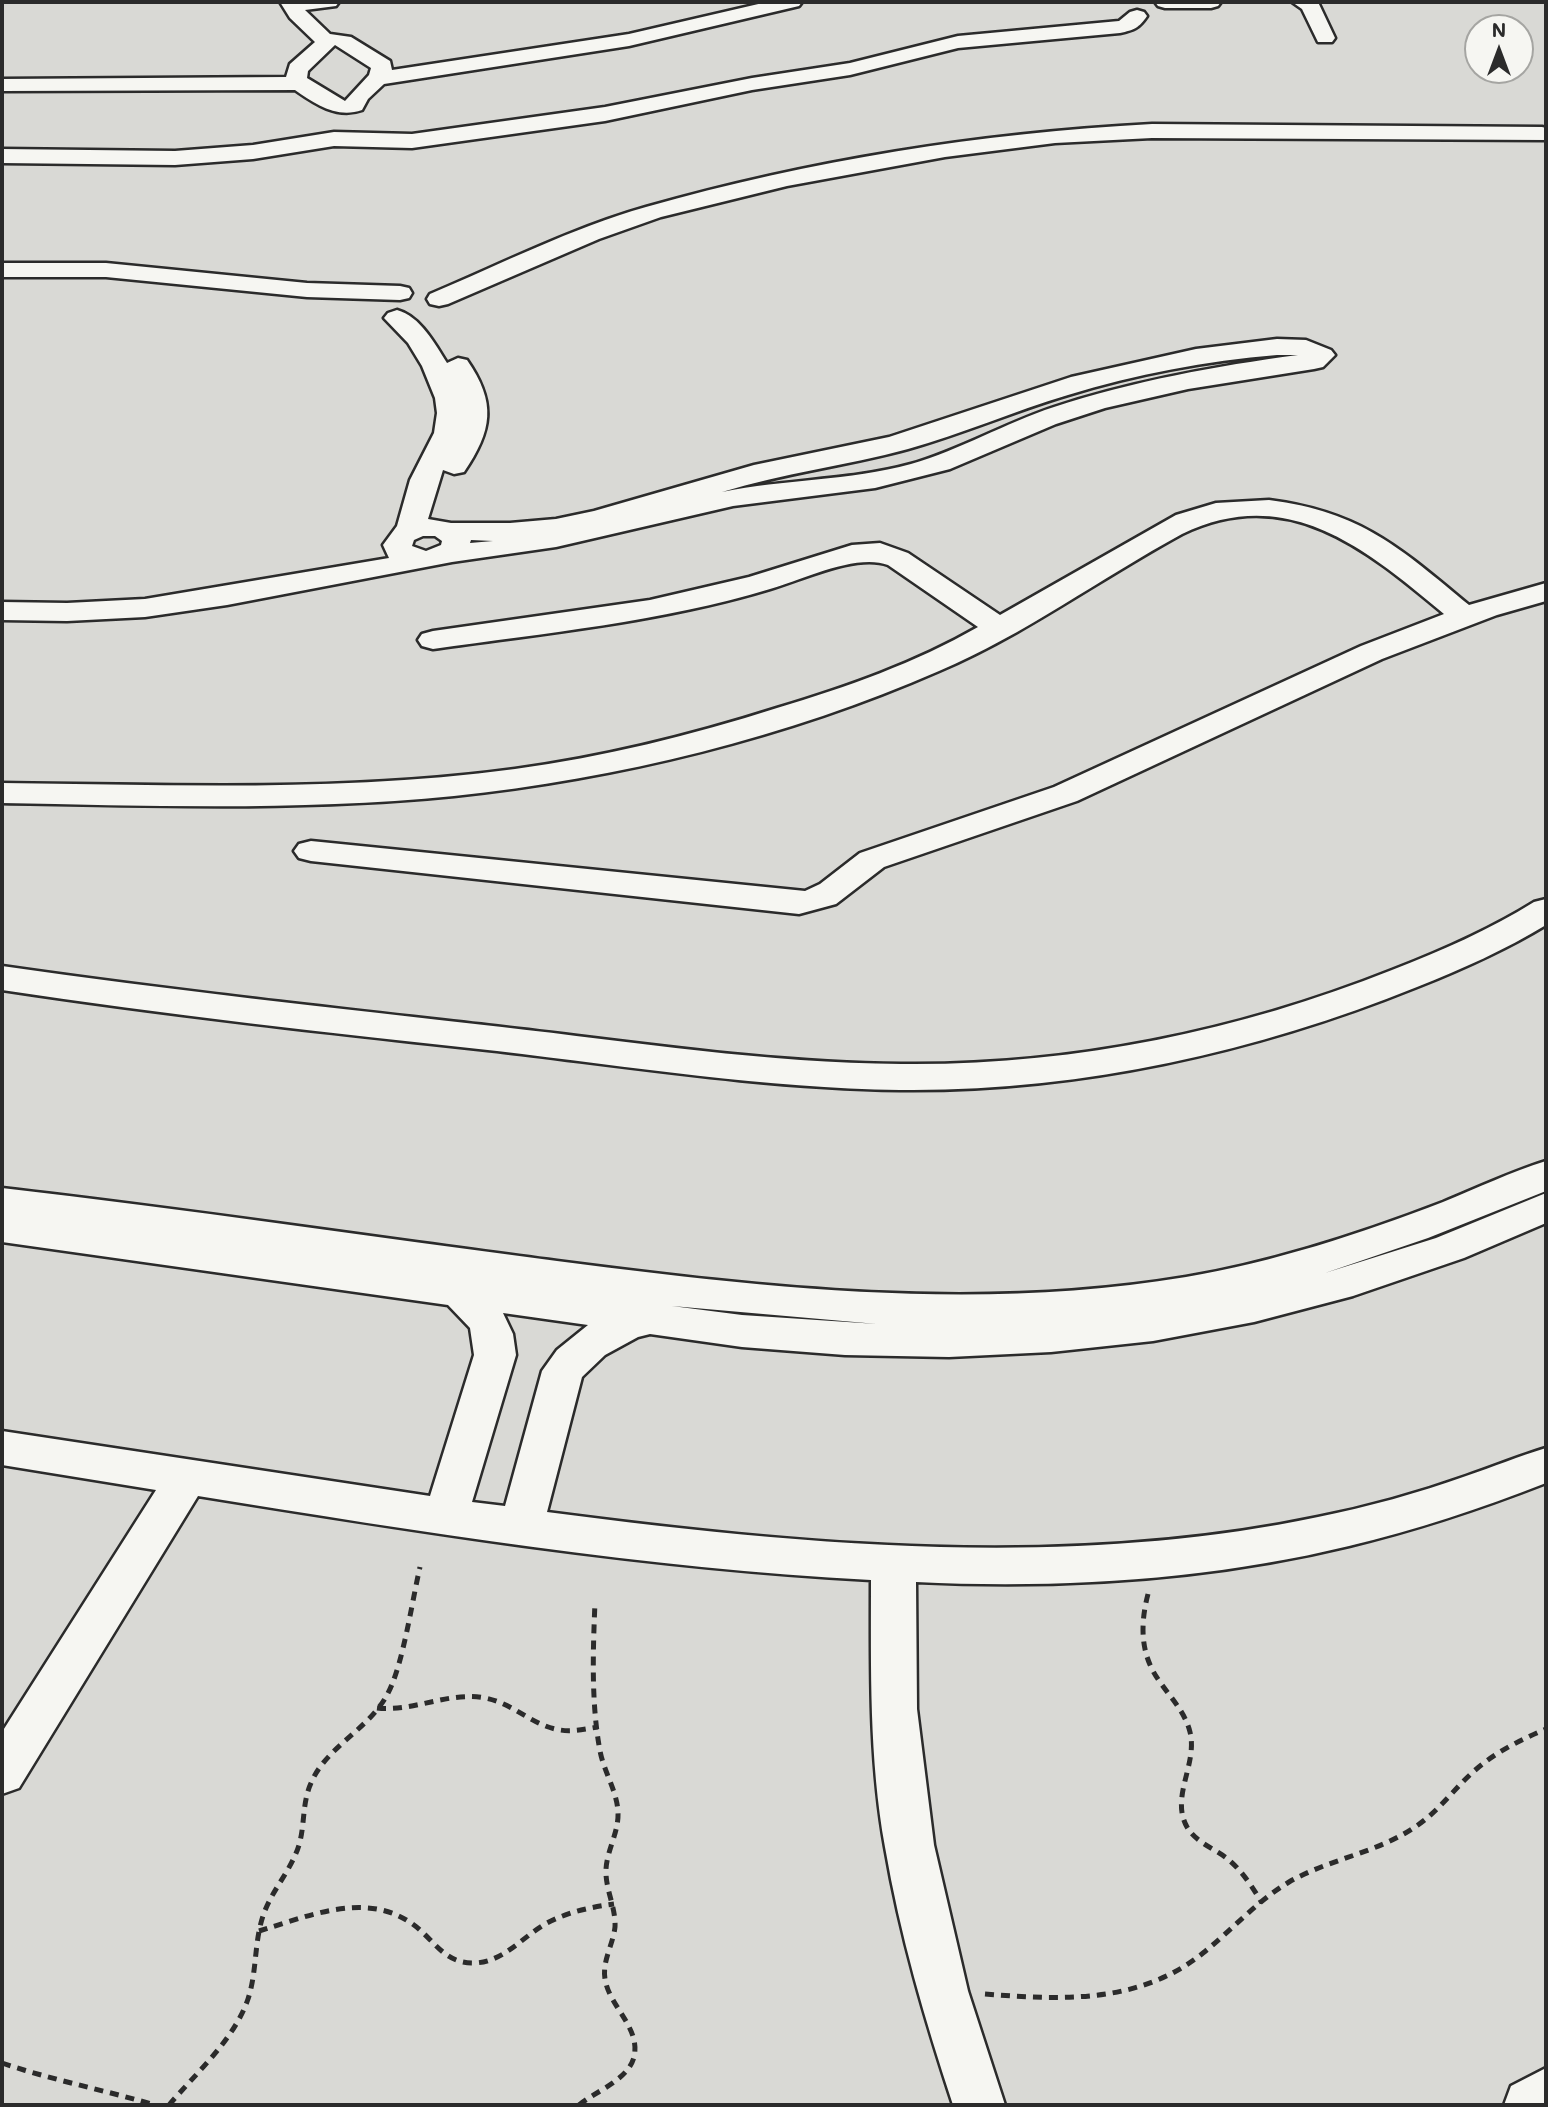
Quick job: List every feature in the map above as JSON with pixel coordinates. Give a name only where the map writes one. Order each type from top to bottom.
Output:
[{"type":"street","points":[[291,3],[329,2]]},
{"type":"street","points":[[2,76],[299,76],[339,107],[346,108],[354,105],[359,94],[379,70],[562,43],[758,2]]},
{"type":"street","points":[[2,85],[299,76],[327,42],[341,39],[379,70],[629,40],[792,2]]},
{"type":"street","points":[[1165,2],[1211,2]]},
{"type":"street","points":[[1302,2],[1310,5],[1325,38]]},
{"type":"street","points":[[291,3],[327,42]]},
{"type":"street","points":[[2,156],[206,156],[351,139],[412,141],[579,119],[752,84],[850,69],[958,42],[1120,27],[1131,24],[1137,16]]},
{"type":"street","points":[[346,108],[351,139]]},
{"type":"street","points":[[2,270],[118,270],[397,303],[558,242],[653,212],[737,190],[837,169],[958,148],[1055,136],[1201,130],[1542,134]]},
{"type":"street","points":[[397,303],[413,319],[510,271],[558,242]]},
{"type":"street","points":[[2,278],[102,278],[281,291]]},
{"type":"street","points":[[397,303],[445,387],[451,410],[445,441],[425,478],[417,514],[403,536]]},
{"type":"street","points":[[437,306],[436,326],[470,388],[477,409],[477,420],[470,439],[442,487],[441,544]]},
{"type":"street","points":[[2,601],[100,601],[201,590],[323,566],[363,555],[427,527],[441,544],[527,546],[760,494],[853,484],[887,477],[947,461],[1033,424],[1095,403],[1178,383],[1314,361],[1322,355],[1312,348],[1284,347],[1238,350],[1184,359],[1060,388],[900,443],[792,464],[587,522],[441,544],[173,604],[104,611],[2,611]]},
{"type":"street","points":[[2,793],[331,792],[515,779],[664,749],[778,718],[851,694],[952,654],[1207,512],[1260,508],[1312,515],[1358,532],[1462,615]]},
{"type":"street","points":[[433,640],[650,609],[757,584],[852,554],[868,552],[898,559],[998,627]]},
{"type":"street","points":[[311,851],[799,903],[811,901],[833,893],[852,872],[872,860],[1010,815],[1091,783],[1376,649],[1462,615],[1546,592]]},
{"type":"street","points":[[2,978],[137,999],[789,1072],[902,1077],[967,1076],[1093,1063],[1222,1037],[1284,1021],[1396,984],[1491,942],[1546,910]]},
{"type":"street","points":[[2,1202],[751,1301],[860,1310],[996,1311],[1064,1307],[1160,1296],[1297,1268],[1420,1227],[1546,1175]]},
{"type":"street","points":[[2,1228],[742,1331],[859,1341],[982,1342],[1110,1332],[1242,1310],[1367,1277],[1443,1251],[1546,1207]]},
{"type":"street","points":[[446,1516],[495,1355],[495,1339],[490,1324],[481,1311],[457,1290]]},
{"type":"street","points":[[521,1527],[563,1371],[575,1355],[611,1331],[655,1318]]},
{"type":"street","points":[[2,1448],[521,1527],[756,1555],[893,1564],[990,1566],[1160,1557],[1283,1542],[1369,1523],[1452,1499],[1546,1465]]},
{"type":"street","points":[[2,1773],[187,1477]]},
{"type":"street","points":[[893,1564],[894,1709],[909,1845],[942,1991],[979,2105]]},
{"type":"street","points":[[1530,2105],[1546,2094]]},
{"type":"path","points":[[1160,1557],[1145,1604],[1142,1631],[1150,1665],[1177,1702],[1187,1720],[1192,1738],[1193,1758],[1181,1799],[1182,1813],[1195,1836],[1238,1868],[1262,1903]]},
{"type":"path","points":[[169,2105],[236,2026],[248,2000],[255,1972],[259,1931],[268,1902],[294,1860],[300,1842],[304,1803],[311,1782],[336,1747],[369,1719],[393,1683],[420,1567]]},
{"type":"path","points":[[579,2105],[591,2093],[627,2071],[634,2060],[634,2038],[613,2003],[604,1975],[615,1926],[614,1904],[606,1868],[618,1827],[618,1812],[615,1790],[602,1760],[598,1727],[595,1602]]},
{"type":"path","points":[[377,1708],[393,1712],[447,1699],[485,1698],[514,1708],[548,1728],[581,1732],[598,1727]]},
{"type":"path","points":[[942,1991],[1071,1999],[1135,1990],[1163,1979],[1189,1964],[1287,1883],[1318,1868],[1392,1840],[1417,1826],[1476,1770],[1546,1729]]},
{"type":"path","points":[[259,1931],[332,1910],[372,1906],[407,1920],[438,1952],[454,1960],[473,1963],[491,1960],[507,1952],[546,1923],[574,1911],[614,1904]]},
{"type":"path","points":[[2,2063],[44,2077],[94,2087],[155,2105]]},
{"type":"shaded area","points":[[2,2],[1546,2],[1546,2105],[2,2105]]}]
